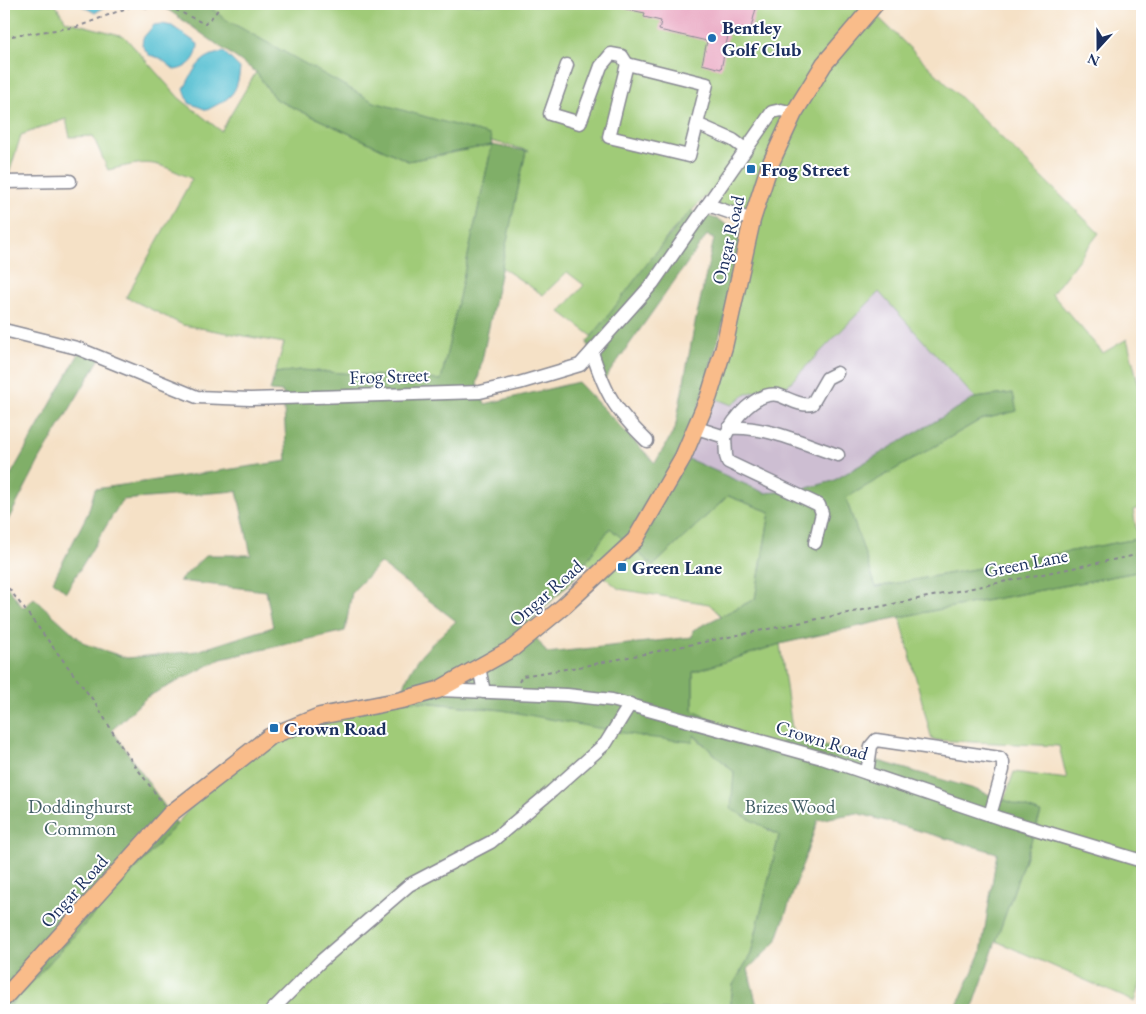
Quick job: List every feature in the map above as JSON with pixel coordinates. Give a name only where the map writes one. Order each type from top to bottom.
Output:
[{"type":"main road","name":"Ongar Road","points":[[4,998],[170,814],[270,738],[320,716],[402,700],[438,690],[520,642],[564,606],[635,540],[698,428],[724,347],[752,220],[769,167],[794,113],[824,64],[875,4]]},
{"type":"street","points":[[567,66],[550,114],[580,123],[601,66],[611,54],[622,56],[627,64],[706,84],[689,156],[609,137],[627,64]]},
{"type":"street","name":"Frog Street","points":[[4,330],[77,348],[197,397],[232,399],[480,392],[519,383],[580,365],[653,283],[772,112],[781,110],[794,113]]},
{"type":"street","points":[[697,124],[733,140],[745,149]]},
{"type":"street","points":[[4,182],[70,181]]},
{"type":"street","points":[[706,206],[752,220]]},
{"type":"street","points":[[592,352],[602,383],[620,415],[647,441]]},
{"type":"street","points":[[815,544],[822,514],[819,505],[728,462],[726,456],[727,432],[756,400],[766,395],[778,396],[804,404],[812,404],[827,378],[837,373]]},
{"type":"street","points":[[698,428],[727,432],[744,426],[838,455]]},
{"type":"street","points":[[479,667],[484,692]]},
{"type":"street","name":"Crown Road","points":[[438,690],[567,695],[630,704],[822,758],[990,815],[1142,860]]},
{"type":"street","points":[[272,1010],[321,960],[409,885],[492,842],[552,791],[606,743],[630,704]]},
{"type":"street","points":[[867,774],[871,746],[876,740],[1000,758],[1003,762],[1003,770],[990,815]]},
{"type":"path","points":[[4,37],[77,26],[132,6],[176,10],[205,24],[222,4]]},
{"type":"path","name":"Green Lane","points":[[514,693],[522,676],[584,666],[1142,554]]},
{"type":"path","points":[[4,582],[96,704],[122,746],[170,814]]},
{"type":"shaded area","points":[[879,292],[975,398],[833,481],[800,490],[765,493],[683,457],[709,396],[741,396],[753,390],[784,389]]},
{"type":"green space","points":[[4,4],[55,4],[66,21],[124,36],[179,98],[221,131],[256,72],[275,99],[408,161],[492,145],[441,381],[301,370],[275,373],[284,343],[183,325],[126,297],[192,179],[159,165],[143,163],[108,170],[93,136],[70,137],[66,119],[21,135],[9,174],[4,174]]},
{"type":"green space","points":[[160,4],[206,4],[225,19],[374,102],[490,135],[492,145],[408,161],[275,99],[256,72]]},
{"type":"green space","points":[[187,4],[875,4],[870,9],[1099,233],[1052,294],[1103,353],[1127,339],[1142,398],[1142,507],[1133,510],[1138,539],[876,587],[845,498],[980,420],[1016,411],[1013,393],[975,398],[879,292],[784,389],[750,393],[738,399],[732,405],[709,396],[752,220],[722,209],[710,192],[670,233],[620,303],[592,336],[560,312],[584,285],[567,272],[543,295],[501,267],[526,151],[529,151],[442,128],[319,86]]},
{"type":"green space","points":[[492,145],[526,151],[477,384],[485,404],[578,382],[655,463],[675,429],[695,323],[714,239],[707,235],[602,383],[587,342],[664,242],[691,211],[720,220],[747,241],[684,457],[765,493],[800,490],[833,481],[975,398],[1013,393],[1017,411],[980,420],[846,498],[876,587],[1142,538],[1142,571],[900,617],[780,644],[693,672],[693,710],[766,754],[793,736],[971,788],[1041,813],[972,1010],[955,1010],[981,953],[997,853],[857,813],[818,820],[776,942],[748,969],[758,1010],[730,1010],[733,985],[751,954],[779,835],[731,809],[734,772],[694,735],[692,742],[645,737],[502,710],[402,700],[404,687],[414,665],[429,647],[456,621],[380,563],[352,592],[345,631],[221,659],[147,697],[112,730],[177,824],[4,1010],[4,582],[23,608],[34,598],[85,644],[127,658],[197,651],[273,627],[266,591],[179,581],[206,555],[251,555],[237,491],[122,500],[66,592],[53,581],[88,513],[95,489],[287,461],[283,392],[270,391],[275,373],[300,370],[441,380]],"holes":[[[728,496],[770,512],[755,599],[693,630],[692,637],[547,653],[527,625],[574,579],[610,528],[653,566]]]},
{"type":"green space","points":[[81,350],[100,358],[40,459],[4,528],[4,487]]},
{"type":"green space","points":[[728,496],[770,512],[755,599],[721,616],[709,604],[619,589],[585,561],[610,528],[653,566]]},
{"type":"green space","points":[[1142,571],[1142,978],[1135,1002],[996,941],[1041,813],[1004,800],[1014,772],[1067,779],[1059,746],[932,740],[900,617]]},
{"type":"green space","points":[[780,644],[793,736],[766,754],[693,710],[693,672]]},
{"type":"green space","points":[[402,700],[502,710],[693,735],[734,772],[768,830],[779,835],[751,954],[733,985],[730,1010],[6,1010],[177,824],[207,786],[269,738]]},
{"type":"water","points":[[79,4],[109,4],[95,13]]},
{"type":"water","points":[[154,25],[172,26],[198,44],[196,54],[188,65],[175,70],[160,58],[149,55],[142,45],[143,38]]},
{"type":"water","points":[[224,52],[240,68],[237,85],[231,95],[207,110],[189,103],[184,89],[195,69],[203,60]]},
{"type":"building","name":"Bentley Golf Club","points":[[622,4],[757,4],[749,36],[729,31],[721,69],[702,64],[707,41],[659,30],[661,21],[644,17],[645,13],[621,8]]},
{"type":"place","name":"Bentley Golf Club","points":[[712,38]]},
{"type":"place","name":"Frog Street","points":[[751,169]]},
{"type":"place","name":"Green Lane","points":[[622,567]]},
{"type":"place","name":"Crown Road","points":[[274,728]]},
{"type":"park label","name":"Brizes Wood","points":[[790,806]]},
{"type":"park label","name":"Doddinghurst Common","points":[[80,817]]}]
